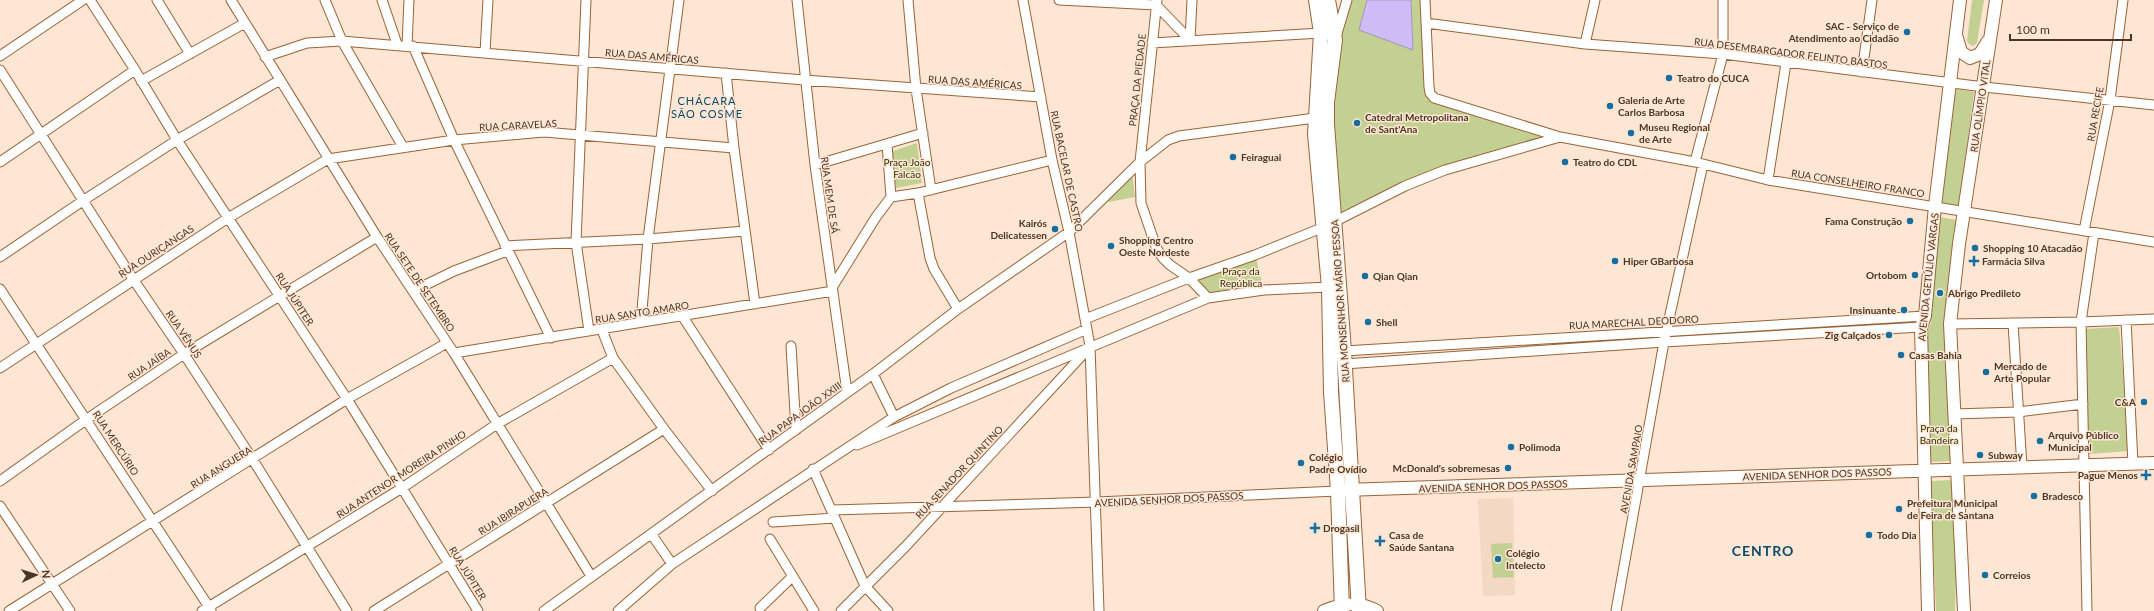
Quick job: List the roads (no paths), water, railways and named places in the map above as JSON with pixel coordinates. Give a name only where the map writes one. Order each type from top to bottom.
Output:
[{"type":"highway","name":"RUA MONSENHOR MÁRIO PESSOA","points":[[1316,0],[1321,33],[1315,118],[1318,175],[1329,224],[1344,357],[1346,409],[1342,608]]},
{"type":"highway","name":"RUA MONSENHOR MÁRIO PESSOA","points":[[1328,0],[1335,40],[1327,102],[1331,392],[1358,608]]},
{"type":"highway","points":[[1329,287],[1335,307],[1340,390],[1346,409]]},
{"type":"main road","points":[[1935,206],[1960,0]]},
{"type":"main road","name":"RUA OLÍMPIO VITAL","points":[[1965,211],[1996,0]]},
{"type":"main road","points":[[1956,33],[1961,52],[1970,58],[1980,54],[1990,39]]},
{"type":"main road","name":"AVENIDA GETÚLIO VARGAS","points":[[1929,609],[1921,328],[1925,316],[1935,206]]},
{"type":"main road","points":[[1964,610],[1950,324],[1954,280],[1965,211]]},
{"type":"main road","name":"AVENIDA SENHOR DOS PASSOS","points":[[1344,490],[1641,481],[1956,468],[2084,466],[2154,463]]},
{"type":"main road","points":[[1324,611],[1342,608],[1358,608],[1377,611]]},
{"type":"street","points":[[0,56],[82,0]]},
{"type":"street","name":"RUA JÚPITER","points":[[90,0],[135,70],[177,140],[347,399],[478,611]]},
{"type":"street","points":[[157,0],[190,54]]},
{"type":"street","name":"RUA SETE DE SETEMBRO","points":[[230,0],[377,237],[454,353],[591,576]]},
{"type":"street","points":[[325,0],[342,41],[403,147]]},
{"type":"street","points":[[382,0],[397,44]]},
{"type":"street","points":[[409,0],[410,46],[506,248],[551,338]]},
{"type":"street","points":[[485,52],[488,0]]},
{"type":"street","points":[[586,0],[579,136],[576,242],[589,331]]},
{"type":"street","points":[[641,322],[648,239],[679,0]]},
{"type":"street","name":"RUA MEM DE SÁ","points":[[797,0],[804,80],[847,392]]},
{"type":"street","points":[[908,0],[916,89],[931,190]]},
{"type":"street","name":"RUA BACELAR DE CASTRO","points":[[1023,0],[1052,160],[1069,232],[1090,346],[1097,502],[1099,611]]},
{"type":"street","points":[[1059,0],[1157,3],[1190,40]]},
{"type":"street","points":[[1190,40],[1192,0]]},
{"type":"street","points":[[1335,40],[1347,0]]},
{"type":"street","name":"RUA CONSELHEIRO FRANCO","points":[[1425,0],[1429,87],[1430,93],[1434,98],[1560,137],[1699,163],[1768,180],[2154,242]]},
{"type":"street","points":[[1584,44],[1595,0]]},
{"type":"street","name":"AVENIDA SAMPAIO","points":[[1616,611],[1641,481],[1664,342],[1699,163],[1723,54],[1723,0]]},
{"type":"street","points":[[1862,72],[1872,0]]},
{"type":"street","name":"RUA RECIFE","points":[[2084,231],[2110,100],[2123,0]]},
{"type":"street","name":"PRAÇA DA PIEDADE","points":[[1157,3],[1140,162],[1141,203],[1156,247],[1170,265],[1189,278],[1208,298]]},
{"type":"street","points":[[141,81],[245,23]]},
{"type":"street","name":"RUA DESEMBARGADOR FELINTO BASTOS","points":[[1426,23],[1584,44],[1723,54],[1984,87],[2154,105]]},
{"type":"street","points":[[1152,43],[1321,33]]},
{"type":"street","name":"RUA DAS AMÉRICAS","points":[[265,57],[307,43],[342,41],[397,44],[916,89],[1040,97]]},
{"type":"street","points":[[1768,180],[1786,63]]},
{"type":"street","name":"RUA VÊNUS","points":[[0,70],[133,279],[253,460],[347,611]]},
{"type":"street","points":[[0,162],[135,70]]},
{"type":"street","points":[[726,73],[734,148],[755,304]]},
{"type":"street","points":[[0,257],[84,200],[177,140],[280,80]]},
{"type":"street","name":"RUA PAPA JOÃO XXIII","points":[[544,611],[769,450],[873,374],[958,309],[1069,232],[1140,162],[1173,137],[1315,118]]},
{"type":"street","name":"RUA CARAVELAS","points":[[328,159],[454,140],[544,132],[660,143],[734,148]]},
{"type":"street","points":[[815,165],[923,133]]},
{"type":"street","points":[[1085,319],[1189,278],[1256,255],[1329,224],[1405,186],[1444,170],[1560,137]]},
{"type":"street","points":[[833,288],[876,217],[891,197],[886,144]]},
{"type":"street","name":"RUA OURIÇANGAS","points":[[0,368],[133,279],[228,218],[328,159]]},
{"type":"street","points":[[891,197],[918,193],[1052,160]]},
{"type":"street","points":[[918,193],[930,258],[934,269],[958,309]]},
{"type":"street","points":[[414,291],[506,248],[745,231]]},
{"type":"street","points":[[2087,611],[2081,322],[2094,232]]},
{"type":"street","name":"RUA JAÍBA","points":[[0,481],[86,419],[184,354],[377,237]]},
{"type":"street","points":[[836,454],[1090,346],[1208,298],[1264,290],[1329,287]]},
{"type":"street","name":"RUA SANTO AMARO","points":[[454,353],[602,330],[641,322],[683,317],[833,288]]},
{"type":"street","name":"RUA MERCÚRIO","points":[[0,289],[154,522],[207,610]]},
{"type":"street","name":"RUA MARECHAL DEODORO","points":[[1344,357],[1667,332],[1925,316]]},
{"type":"street","points":[[683,317],[769,450]]},
{"type":"street","points":[[1950,324],[2081,322],[2154,319]]},
{"type":"street","points":[[2126,320],[2133,464]]},
{"type":"street","points":[[2013,323],[2022,467]]},
{"type":"street","points":[[1344,357],[1921,328]]},
{"type":"street","points":[[618,611],[672,564],[894,416],[952,388],[1087,329]]},
{"type":"street","points":[[602,330],[613,358],[664,429],[712,491]]},
{"type":"street","name":"RUA ANGUERA","points":[[9,611],[253,460],[347,399],[447,343]]},
{"type":"street","points":[[791,346],[796,430]]},
{"type":"street","name":"RUA SENADOR QUINTINO","points":[[841,611],[906,546],[941,506],[1090,346]]},
{"type":"street","name":"RUA ANTENOR MOREIRA PINHO","points":[[207,610],[402,488],[497,424],[613,358]]},
{"type":"street","points":[[873,374],[894,416]]},
{"type":"street","points":[[1954,414],[2018,412],[2083,404]]},
{"type":"street","name":"RUA IBIRAPUERA","points":[[374,611],[664,429]]},
{"type":"street","points":[[813,469],[865,586],[888,611]]},
{"type":"street","name":"AVENIDA SENHOR DOS PASSOS","points":[[773,522],[834,514],[941,506],[1097,502],[1344,490]]},
{"type":"street","points":[[0,506],[70,611]]},
{"type":"street","points":[[652,535],[672,564]]},
{"type":"street","points":[[770,539],[814,611]]},
{"type":"street","points":[[760,608],[792,577]]},
{"type":"place","name":"SAC - Serviço de Atendimento ao Cidadão","points":[[1907,32]]},
{"type":"place","name":"Teatro do CUCA","points":[[1669,78]]},
{"type":"place","name":"Galeria de Arte Carlos Barbosa","points":[[1610,106]]},
{"type":"place","name":"Catedral Metropolitana de Sant'Ana","points":[[1357,123]]},
{"type":"place","name":"Museu Regional de Arte","points":[[1631,133]]},
{"type":"place","name":"Feiraguai","points":[[1233,157]]},
{"type":"place","name":"Teatro do CDL","points":[[1565,162]]},
{"type":"place","name":"Fama Construção","points":[[1910,221]]},
{"type":"place","name":"Kairós Delicatessen","points":[[1055,229]]},
{"type":"place","name":"Shopping Centro Oeste Nordeste","points":[[1111,246]]},
{"type":"place","name":"Shopping 10 Atacadão","points":[[1975,248]]},
{"type":"place","name":"Hiper GBarbosa","points":[[1615,261]]},
{"type":"place","name":"Farmácia Silva","points":[[1974,261]]},
{"type":"place","name":"Ortobom","points":[[1915,275]]},
{"type":"place","name":"Qian Qian","points":[[1365,276]]},
{"type":"place","name":"Abrigo Predileto","points":[[1940,293]]},
{"type":"place","name":"Insinuante","points":[[1904,310]]},
{"type":"place","name":"Shell","points":[[1368,322]]},
{"type":"place","name":"Zig Calçados","points":[[1889,335]]},
{"type":"place","name":"Casas Bahia","points":[[1901,355]]},
{"type":"place","name":"Mercado de Arte Popular","points":[[1986,372]]},
{"type":"place","name":"C&A","points":[[2144,402]]},
{"type":"place","name":"Arquivo Público Municipal","points":[[2040,441]]},
{"type":"place","name":"Polimoda","points":[[1511,447]]},
{"type":"place","name":"Subway","points":[[1980,455]]},
{"type":"place","name":"Colégio Padre Ovídio","points":[[1301,463]]},
{"type":"place","name":"McDonald's sobremesas","points":[[1508,468]]},
{"type":"place","name":"Pague Menos","points":[[2146,475]]},
{"type":"place","name":"Bradesco","points":[[2034,496]]},
{"type":"place","name":"Prefeitura Municipal de Feira de Santana","points":[[1899,509]]},
{"type":"place","name":"Drogasil","points":[[1315,528]]},
{"type":"place","name":"Todo Dia","points":[[1869,535]]},
{"type":"place","name":"Casa de Saúde Santana","points":[[1380,541]]},
{"type":"place","name":"Colégio Intelecto","points":[[1498,559]]},
{"type":"place","name":"Correios","points":[[1985,575]]},
{"type":"district","name":"CHÁCARA SÃO COSME","points":[[707,107]]},
{"type":"district","name":"CENTRO","points":[[1763,551]]},
{"type":"park label","name":"Praça João Falcão","points":[[907,168]]},
{"type":"park label","name":"Praça da República","points":[[1241,276]]},
{"type":"park label","name":"Praça da Bandeira","points":[[1939,434]]}]
